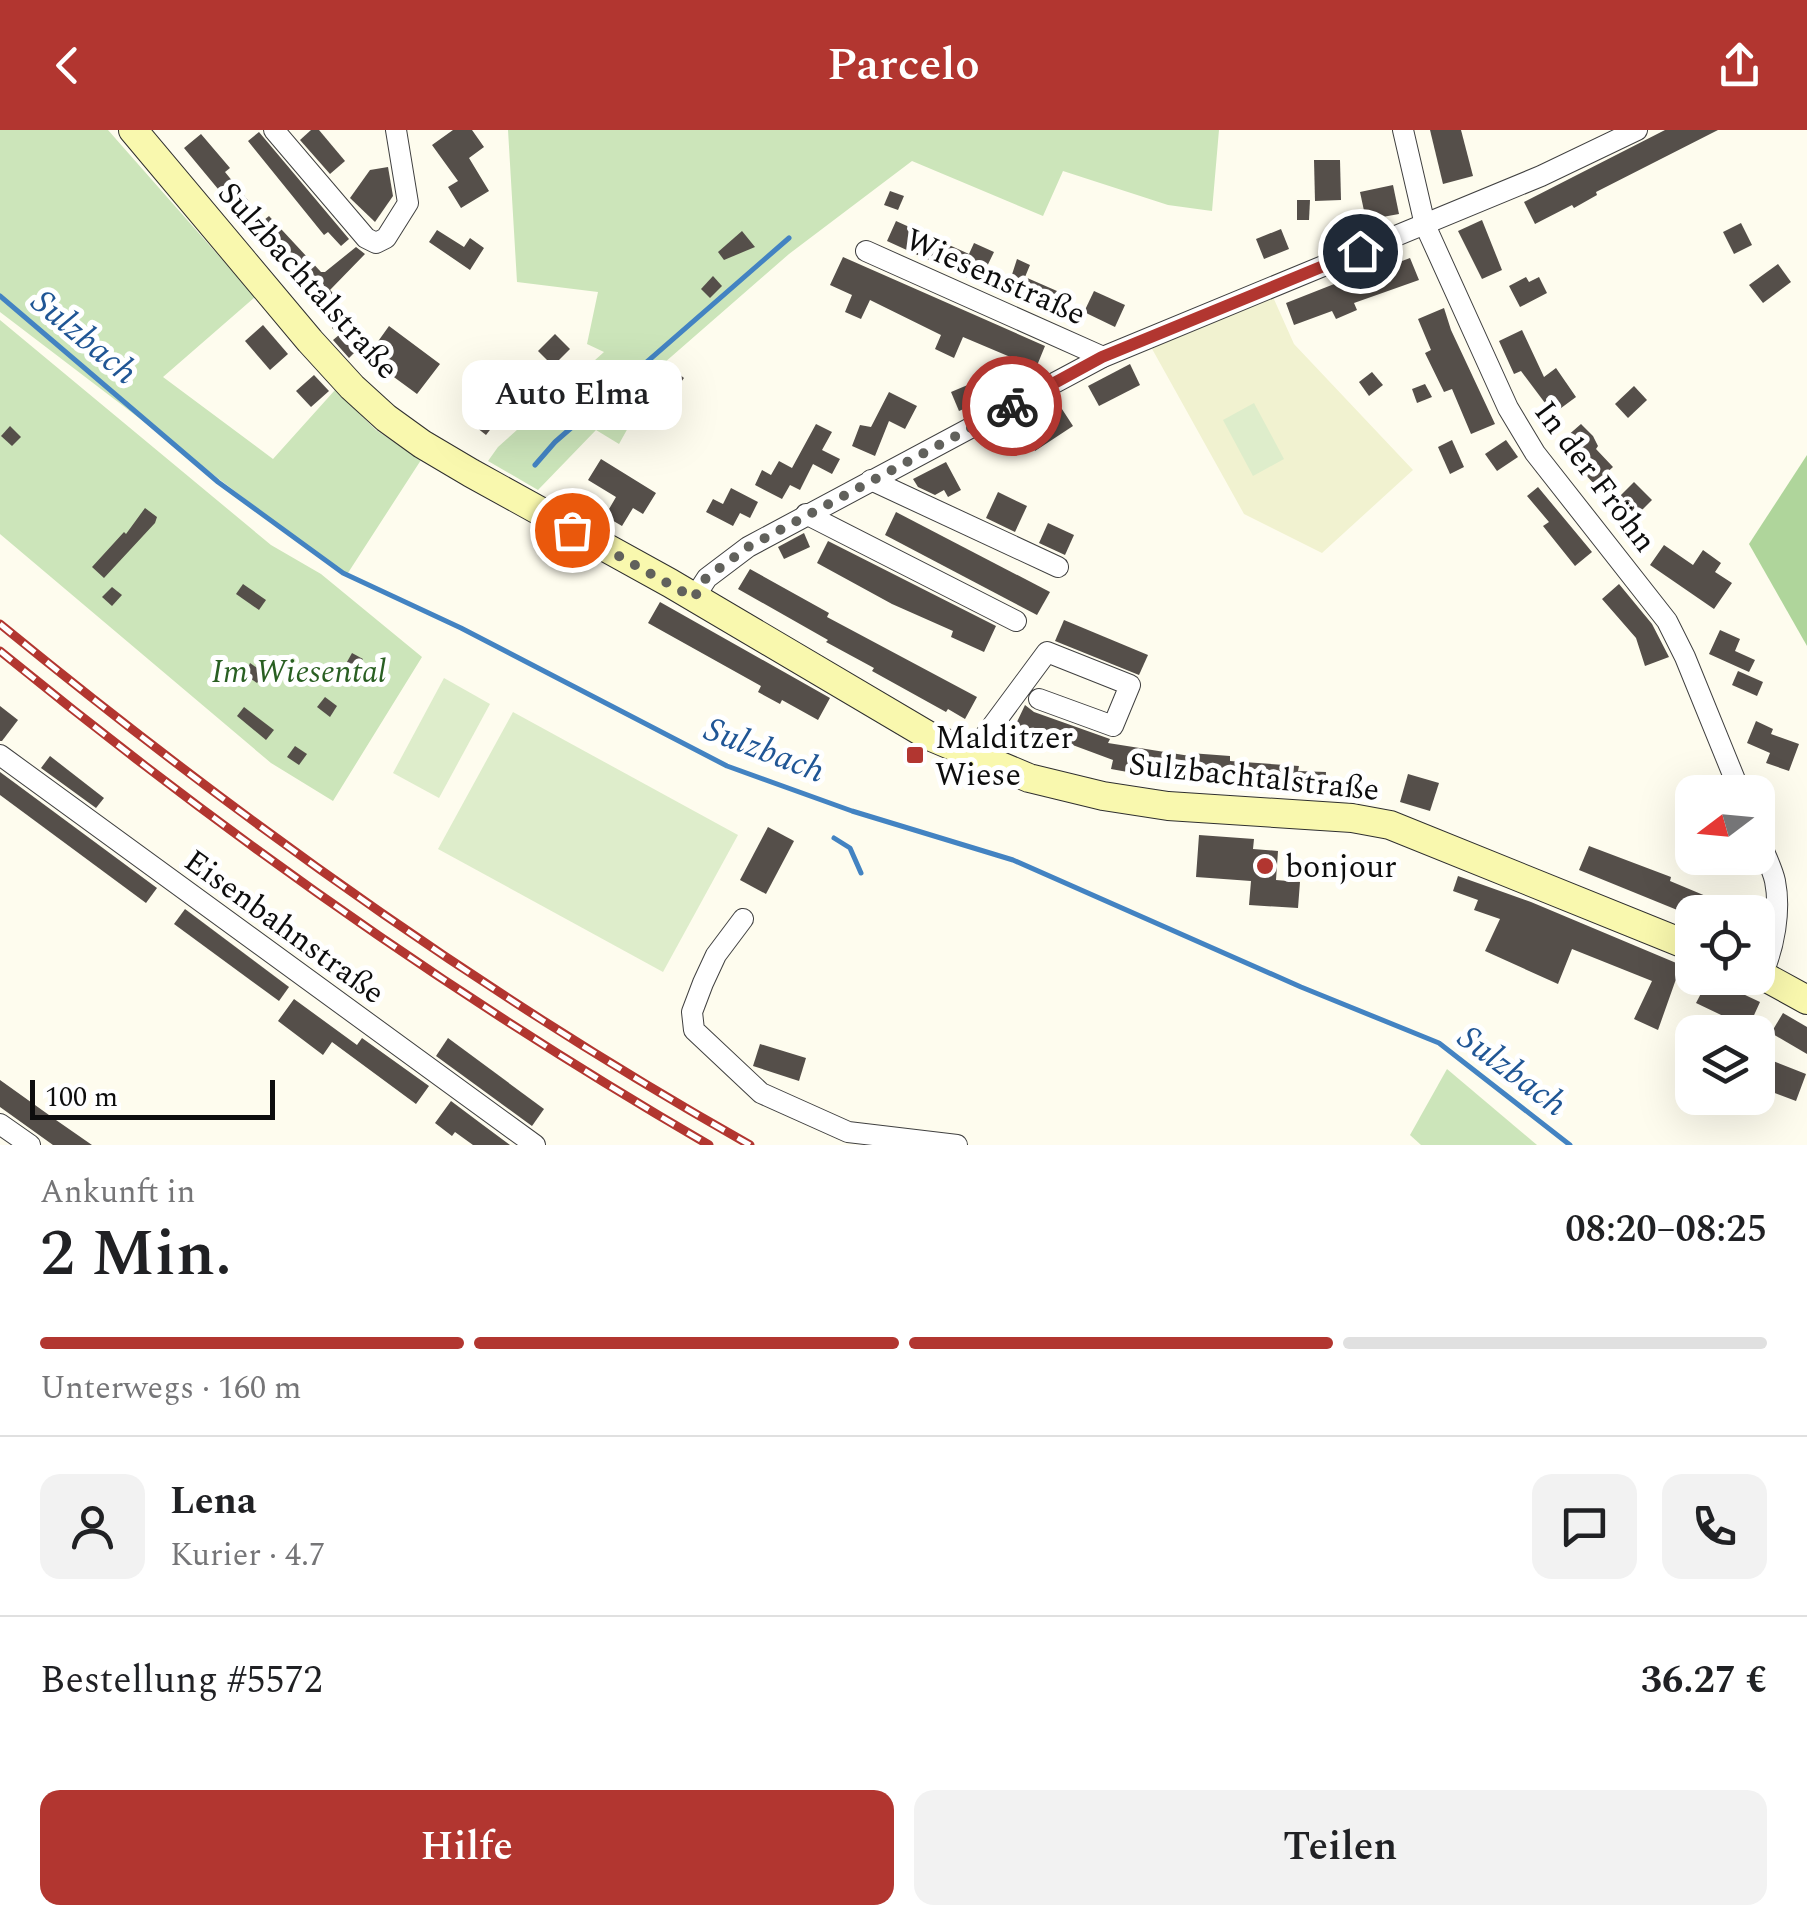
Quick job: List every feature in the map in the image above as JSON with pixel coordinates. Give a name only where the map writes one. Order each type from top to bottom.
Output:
[{"type":"main road","name":"Sulzbachtalstraße","points":[[133,130],[310,341],[386,418],[422,444],[929,736],[1029,778],[1136,802],[1390,824],[1675,940]]},
{"type":"main road","points":[[1775,982],[1798,995]]},
{"type":"street","points":[[274,130],[366,238],[376,243],[386,238],[408,204],[396,130]]},
{"type":"street","name":"In der Fröhn","points":[[1403,130],[1425,225],[1521,432],[1654,602],[1678,639],[1733,775]]},
{"type":"street","points":[[694,598],[706,578],[727,560],[1102,357],[1541,176],[1637,130]]},
{"type":"street","name":"Wiesenstraße","points":[[866,250],[1102,357]]},
{"type":"street","points":[[871,480],[1058,567]]},
{"type":"street","points":[[806,514],[1016,621]]},
{"type":"street","name":"Sulzbachtalstraße","points":[[970,756],[1047,652],[1130,685],[1113,726],[1039,699]]},
{"type":"street","name":"Eisenbahnstraße","points":[[0,755],[536,1145]]},
{"type":"street","points":[[1773,875],[1775,910]]},
{"type":"street","points":[[742,918],[702,983],[692,1012],[694,1030],[760,1093],[848,1132],[957,1145]]},
{"type":"street","points":[[0,1124],[30,1145]]},
{"type":"green space","points":[[0,130],[108,130],[255,297],[163,377],[273,459],[335,390],[376,430],[421,460],[346,576],[0,312]]},
{"type":"green space","points":[[508,130],[1219,130],[1212,211],[1168,205],[1063,171],[1043,216],[912,161],[789,254],[664,363],[619,444],[596,430],[538,490],[488,461],[498,447],[604,352],[587,344],[598,292],[517,282]]},
{"type":"green space","points":[[1273,297],[1294,344],[1413,470],[1322,553],[1244,514],[1151,347]]},
{"type":"green space","name":"Im Wiesental","points":[[0,320],[271,545],[321,574],[422,657],[333,801],[271,763],[0,534]]},
{"type":"green space","points":[[1254,403],[1284,459],[1253,476],[1223,420]]},
{"type":"green space","points":[[1807,455],[1807,646],[1749,544]]},
{"type":"green space","points":[[444,678],[490,704],[439,798],[393,773]]},
{"type":"green space","points":[[513,712],[738,835],[663,972],[438,849]]},
{"type":"green space","points":[[1447,1069],[1537,1145],[1421,1145],[1410,1135]]},
{"type":"building","points":[[311,130],[319,130],[345,161],[330,174],[300,140]]},
{"type":"building","points":[[453,130],[472,130],[484,147],[469,158],[489,191],[461,208],[448,187],[458,181],[432,145]]},
{"type":"building","points":[[1430,130],[1461,130],[1473,176],[1443,184]]},
{"type":"building","points":[[1665,130],[1718,130],[1596,192],[1597,195],[1574,208],[1572,205],[1535,224],[1524,202]]},
{"type":"building","points":[[259,132],[349,239],[341,246],[328,232],[324,235],[248,141]]},
{"type":"building","points":[[201,134],[230,168],[225,172],[264,220],[269,216],[321,272],[356,247],[365,254],[316,307],[184,148]]},
{"type":"building","points":[[1314,160],[1340,160],[1341,200],[1315,201]]},
{"type":"building","points":[[388,167],[393,196],[375,222],[350,198],[370,170]]},
{"type":"building","points":[[1393,185],[1399,214],[1366,220],[1360,192]]},
{"type":"building","points":[[890,191],[904,196],[898,210],[884,205]]},
{"type":"building","points":[[1297,200],[1310,200],[1309,220],[1297,220]]},
{"type":"building","points":[[1482,220],[1502,270],[1482,279],[1458,231]]},
{"type":"building","points":[[896,221],[969,254],[974,243],[994,252],[979,283],[887,241]]},
{"type":"building","points":[[1741,223],[1752,245],[1734,254],[1723,232]]},
{"type":"building","points":[[1281,229],[1289,249],[1264,259],[1256,239]]},
{"type":"building","points":[[437,230],[464,247],[470,238],[484,248],[470,270],[429,242]]},
{"type":"building","points":[[742,231],[755,247],[724,260],[718,252]]},
{"type":"building","points":[[843,257],[1045,346],[1036,368],[963,337],[954,358],[935,349],[941,335],[870,300],[861,319],[845,312],[852,295],[830,285]]},
{"type":"building","points":[[1410,258],[1419,280],[1354,303],[1357,310],[1336,319],[1332,311],[1294,325],[1286,303]]},
{"type":"building","points":[[1017,259],[1030,265],[1025,277],[1057,291],[1049,311],[1006,293]]},
{"type":"building","points":[[1778,264],[1791,282],[1763,303],[1749,285]]},
{"type":"building","points":[[713,276],[722,286],[710,298],[701,289]]},
{"type":"building","points":[[1526,277],[1529,282],[1539,277],[1547,293],[1520,307],[1509,286]]},
{"type":"building","points":[[1094,291],[1125,305],[1115,327],[1084,312]]},
{"type":"building","points":[[1444,308],[1495,424],[1471,434],[1452,389],[1444,392],[1425,353],[1431,350],[1418,319]]},
{"type":"building","points":[[344,316],[374,347],[389,326],[440,364],[417,394],[357,350],[349,358],[333,340],[339,335],[332,328]]},
{"type":"building","points":[[263,325],[288,354],[270,370],[245,341]]},
{"type":"building","points":[[1522,330],[1544,377],[1556,368],[1576,397],[1557,411],[1551,400],[1545,403],[1521,371],[1514,374],[1499,341]]},
{"type":"building","points":[[555,334],[570,349],[553,366],[538,351]]},
{"type":"building","points":[[1130,364],[1140,385],[1099,406],[1088,386]]},
{"type":"building","points":[[673,369],[684,378],[676,389],[664,380]]},
{"type":"building","points":[[1372,372],[1383,385],[1369,396],[1359,382]]},
{"type":"building","points":[[314,375],[329,391],[311,407],[296,391]]},
{"type":"building","points":[[970,384],[978,403],[959,411],[951,392]]},
{"type":"building","points":[[1425,384],[1432,397],[1417,403],[1412,389]]},
{"type":"building","points":[[1634,386],[1647,400],[1628,418],[1615,404]]},
{"type":"building","points":[[488,391],[512,408],[497,429],[493,426],[486,435],[467,420]]},
{"type":"building","points":[[889,392],[917,406],[905,429],[889,421],[875,456],[852,446],[860,425],[871,427]]},
{"type":"building","points":[[1060,406],[1073,426],[1035,451],[1033,446],[1027,449],[1014,425],[1028,417],[1032,424]]},
{"type":"building","points":[[816,424],[832,432],[822,450],[840,459],[832,474],[813,464],[800,490],[790,485],[782,499],[755,485],[762,470],[771,475],[779,461],[792,468]]},
{"type":"building","points":[[1581,424],[1613,467],[1594,484],[1558,444]]},
{"type":"building","points":[[10,426],[21,437],[12,446],[1,436]]},
{"type":"building","points":[[1452,440],[1464,467],[1450,474],[1438,447]]},
{"type":"building","points":[[1506,440],[1518,457],[1497,471],[1485,454]]},
{"type":"building","points":[[601,459],[656,493],[643,514],[633,508],[622,526],[605,516],[616,497],[588,480]]},
{"type":"building","points":[[946,462],[961,490],[948,497],[944,490],[935,495],[918,487],[913,479]]},
{"type":"building","points":[[1634,482],[1652,500],[1634,518],[1616,500]]},
{"type":"building","points":[[1538,487],[1592,552],[1575,566],[1543,526],[1549,522],[1527,496]]},
{"type":"building","points":[[731,488],[758,502],[750,518],[740,513],[733,526],[706,512],[713,499],[723,504]]},
{"type":"building","points":[[998,492],[1027,506],[1015,532],[986,518]]},
{"type":"building","points":[[145,508],[157,517],[155,523],[104,578],[92,567],[126,534]]},
{"type":"building","points":[[896,512],[1050,592],[1037,615],[885,535]]},
{"type":"building","points":[[1048,523],[1074,535],[1065,555],[1039,543]]},
{"type":"building","points":[[804,533],[810,547],[784,559],[778,547]]},
{"type":"building","points":[[828,541],[996,626],[984,652],[951,637],[953,631],[892,604],[817,563]]},
{"type":"building","points":[[1664,545],[1693,565],[1703,550],[1721,563],[1715,572],[1732,583],[1714,609],[1650,565]]},
{"type":"building","points":[[750,569],[829,613],[827,617],[977,697],[965,719],[872,671],[874,668],[738,589]]},
{"type":"building","points":[[243,584],[266,600],[259,610],[236,594]]},
{"type":"building","points":[[1619,584],[1652,624],[1669,657],[1645,666],[1636,638],[1602,599]]},
{"type":"building","points":[[112,587],[122,595],[112,606],[102,597]]},
{"type":"building","points":[[660,602],[830,698],[818,720],[758,692],[761,686],[648,623]]},
{"type":"building","points":[[1064,620],[1148,655],[1139,675],[1055,641]]},
{"type":"building","points":[[1720,630],[1740,639],[1735,651],[1755,660],[1749,672],[1709,654]]},
{"type":"building","points":[[352,653],[363,659],[354,675],[343,669]]},
{"type":"building","points":[[250,663],[264,673],[257,683],[245,675]]},
{"type":"building","points":[[1738,671],[1763,682],[1757,696],[1732,685]]},
{"type":"building","points":[[325,697],[337,706],[330,717],[317,707]]},
{"type":"building","points":[[1025,705],[1034,712],[1110,739],[1108,743],[1190,756],[1230,756],[1230,761],[1326,772],[1325,792],[1188,783],[1111,769],[1113,760],[1016,724]]},
{"type":"building","points":[[0,706],[18,720],[2,741],[0,741]]},
{"type":"building","points":[[244,707],[274,730],[266,740],[237,716]]},
{"type":"building","points":[[1756,721],[1773,729],[1771,734],[1799,744],[1789,771],[1766,763],[1770,753],[1747,743]]},
{"type":"building","points":[[295,746],[307,754],[299,765],[287,757]]},
{"type":"building","points":[[50,756],[104,798],[96,808],[41,768]]},
{"type":"building","points":[[0,772],[157,888],[146,903],[0,795]]},
{"type":"building","points":[[1408,774],[1439,783],[1430,811],[1400,802]]},
{"type":"building","points":[[768,827],[794,841],[766,894],[740,880]]},
{"type":"building","points":[[1199,835],[1254,839],[1253,849],[1278,851],[1276,880],[1300,882],[1298,908],[1249,905],[1251,881],[1196,877]]},
{"type":"building","points":[[1589,846],[1671,877],[1670,881],[1703,895],[1675,895],[1675,909],[1579,870]]},
{"type":"building","points":[[1458,876],[1675,962],[1675,982],[1658,1030],[1634,1019],[1652,981],[1572,949],[1558,984],[1485,951],[1500,919],[1474,910],[1478,900],[1453,891]]},
{"type":"building","points":[[185,909],[289,987],[279,1001],[174,924]]},
{"type":"building","points":[[1700,995],[1745,995],[1760,1002],[1754,1015],[1721,1015],[1696,1003]]},
{"type":"building","points":[[294,999],[357,1045],[362,1038],[429,1086],[416,1104],[332,1042],[323,1055],[278,1021]]},
{"type":"building","points":[[1783,1013],[1807,1027],[1807,1054],[1775,1035],[1775,1026]]},
{"type":"building","points":[[448,1038],[544,1109],[532,1126],[436,1056]]},
{"type":"building","points":[[760,1044],[806,1058],[799,1081],[753,1066]]},
{"type":"building","points":[[1775,1062],[1806,1074],[1796,1101],[1775,1093]]},
{"type":"building","points":[[0,1080],[92,1145],[53,1145],[0,1107]]},
{"type":"building","points":[[451,1101],[510,1145],[473,1145],[455,1132],[452,1136],[435,1123]]},
{"type":"waterway","points":[[535,465],[555,442],[789,238]]},
{"type":"waterway","name":"Sulzbach","points":[[0,296],[218,482],[343,573],[461,628],[727,766],[852,811],[1013,860],[1301,987],[1439,1043],[1570,1145]]},
{"type":"waterway","points":[[834,838],[850,848],[861,873]]},
{"type":"railway","points":[[0,624],[179,766],[364,901],[554,1027],[750,1145]]},
{"type":"railway","points":[[0,651],[170,785],[345,912],[524,1032],[709,1145]]},
{"type":"way so far","points":[[572,530],[694,598],[706,578],[748,547],[1012,406]]},
{"type":"place","name":"Auto Elma","points":[[572,530]]},
{"type":"place","name":"Malditzer Wiese","points":[[915,755]]},
{"type":"place","name":"bonjour","points":[[1265,866]]},
{"type":"route","points":[[1012,406],[1102,357],[1360,251]]}]
